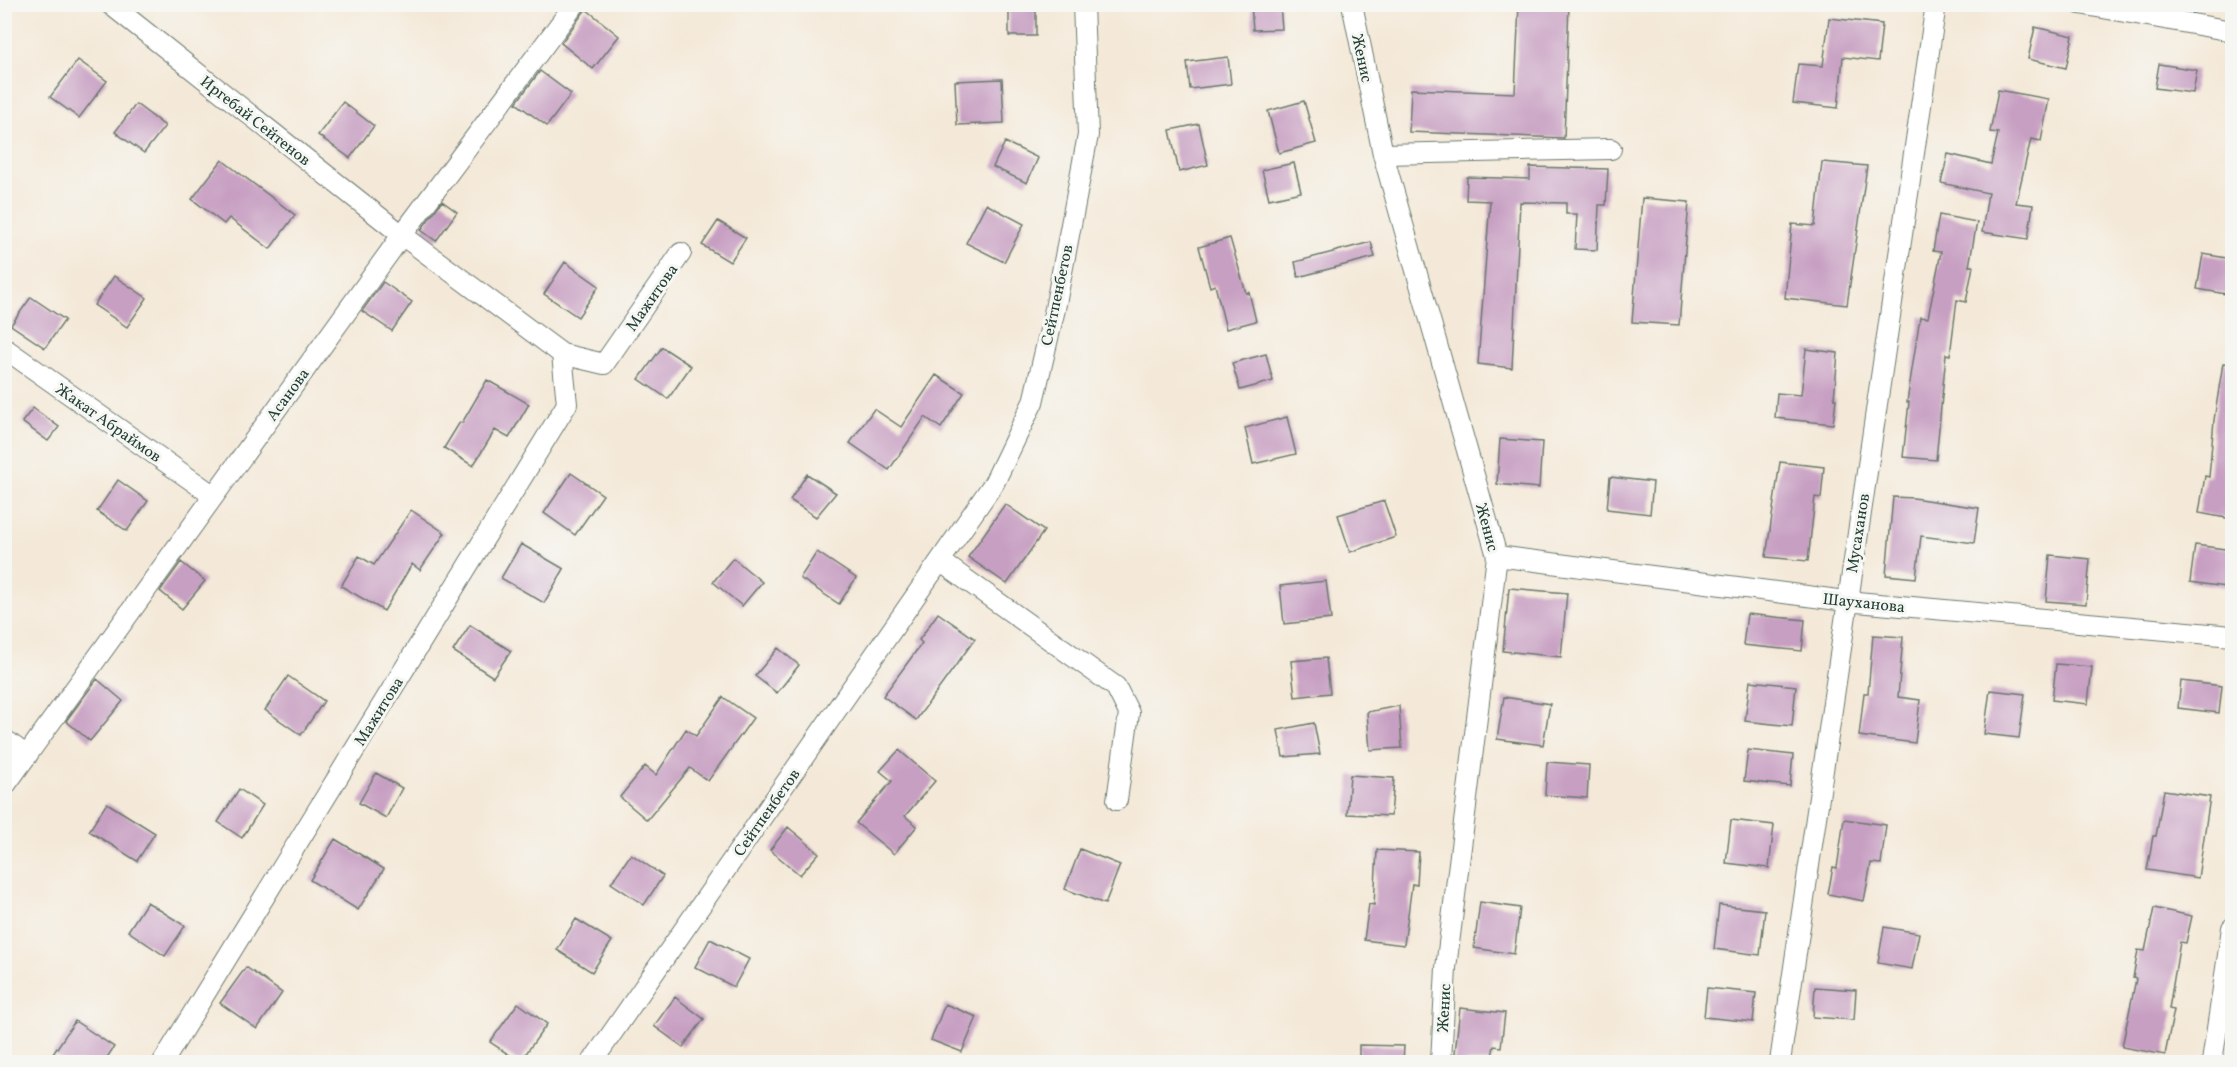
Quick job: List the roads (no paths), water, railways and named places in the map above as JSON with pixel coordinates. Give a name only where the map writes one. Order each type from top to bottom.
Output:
[{"type":"street","name":"Иргебай Сейтенов","points":[[110,4],[402,235]]},
{"type":"street","name":"Асанова","points":[[4,787],[402,235],[575,4]]},
{"type":"street","name":"Сейтпенбетов","points":[[592,1062],[994,483],[1033,402],[1055,309],[1088,135],[1083,4]]},
{"type":"street","name":"Женис","points":[[1352,4],[1383,154],[1497,556],[1446,968],[1440,1062]]},
{"type":"street","name":"Мусаханов","points":[[1780,1062],[1846,601],[1936,4]]},
{"type":"street","points":[[2080,4],[2232,31]]},
{"type":"street","points":[[1383,154],[1611,149]]},
{"type":"street","name":"Мажитова","points":[[402,235],[562,354],[604,364],[681,253]]},
{"type":"street","name":"Жакат Абраймов","points":[[4,348],[214,496]]},
{"type":"street","name":"Мажитова","points":[[163,1062],[567,404],[562,354]]},
{"type":"street","name":"Шауханова","points":[[1497,556],[1846,601],[2232,636]]},
{"type":"street","points":[[940,561],[1116,687],[1129,713],[1117,800]]},
{"type":"street","points":[[4,739],[27,756]]},
{"type":"street","points":[[2212,1062],[2232,928]]}]
